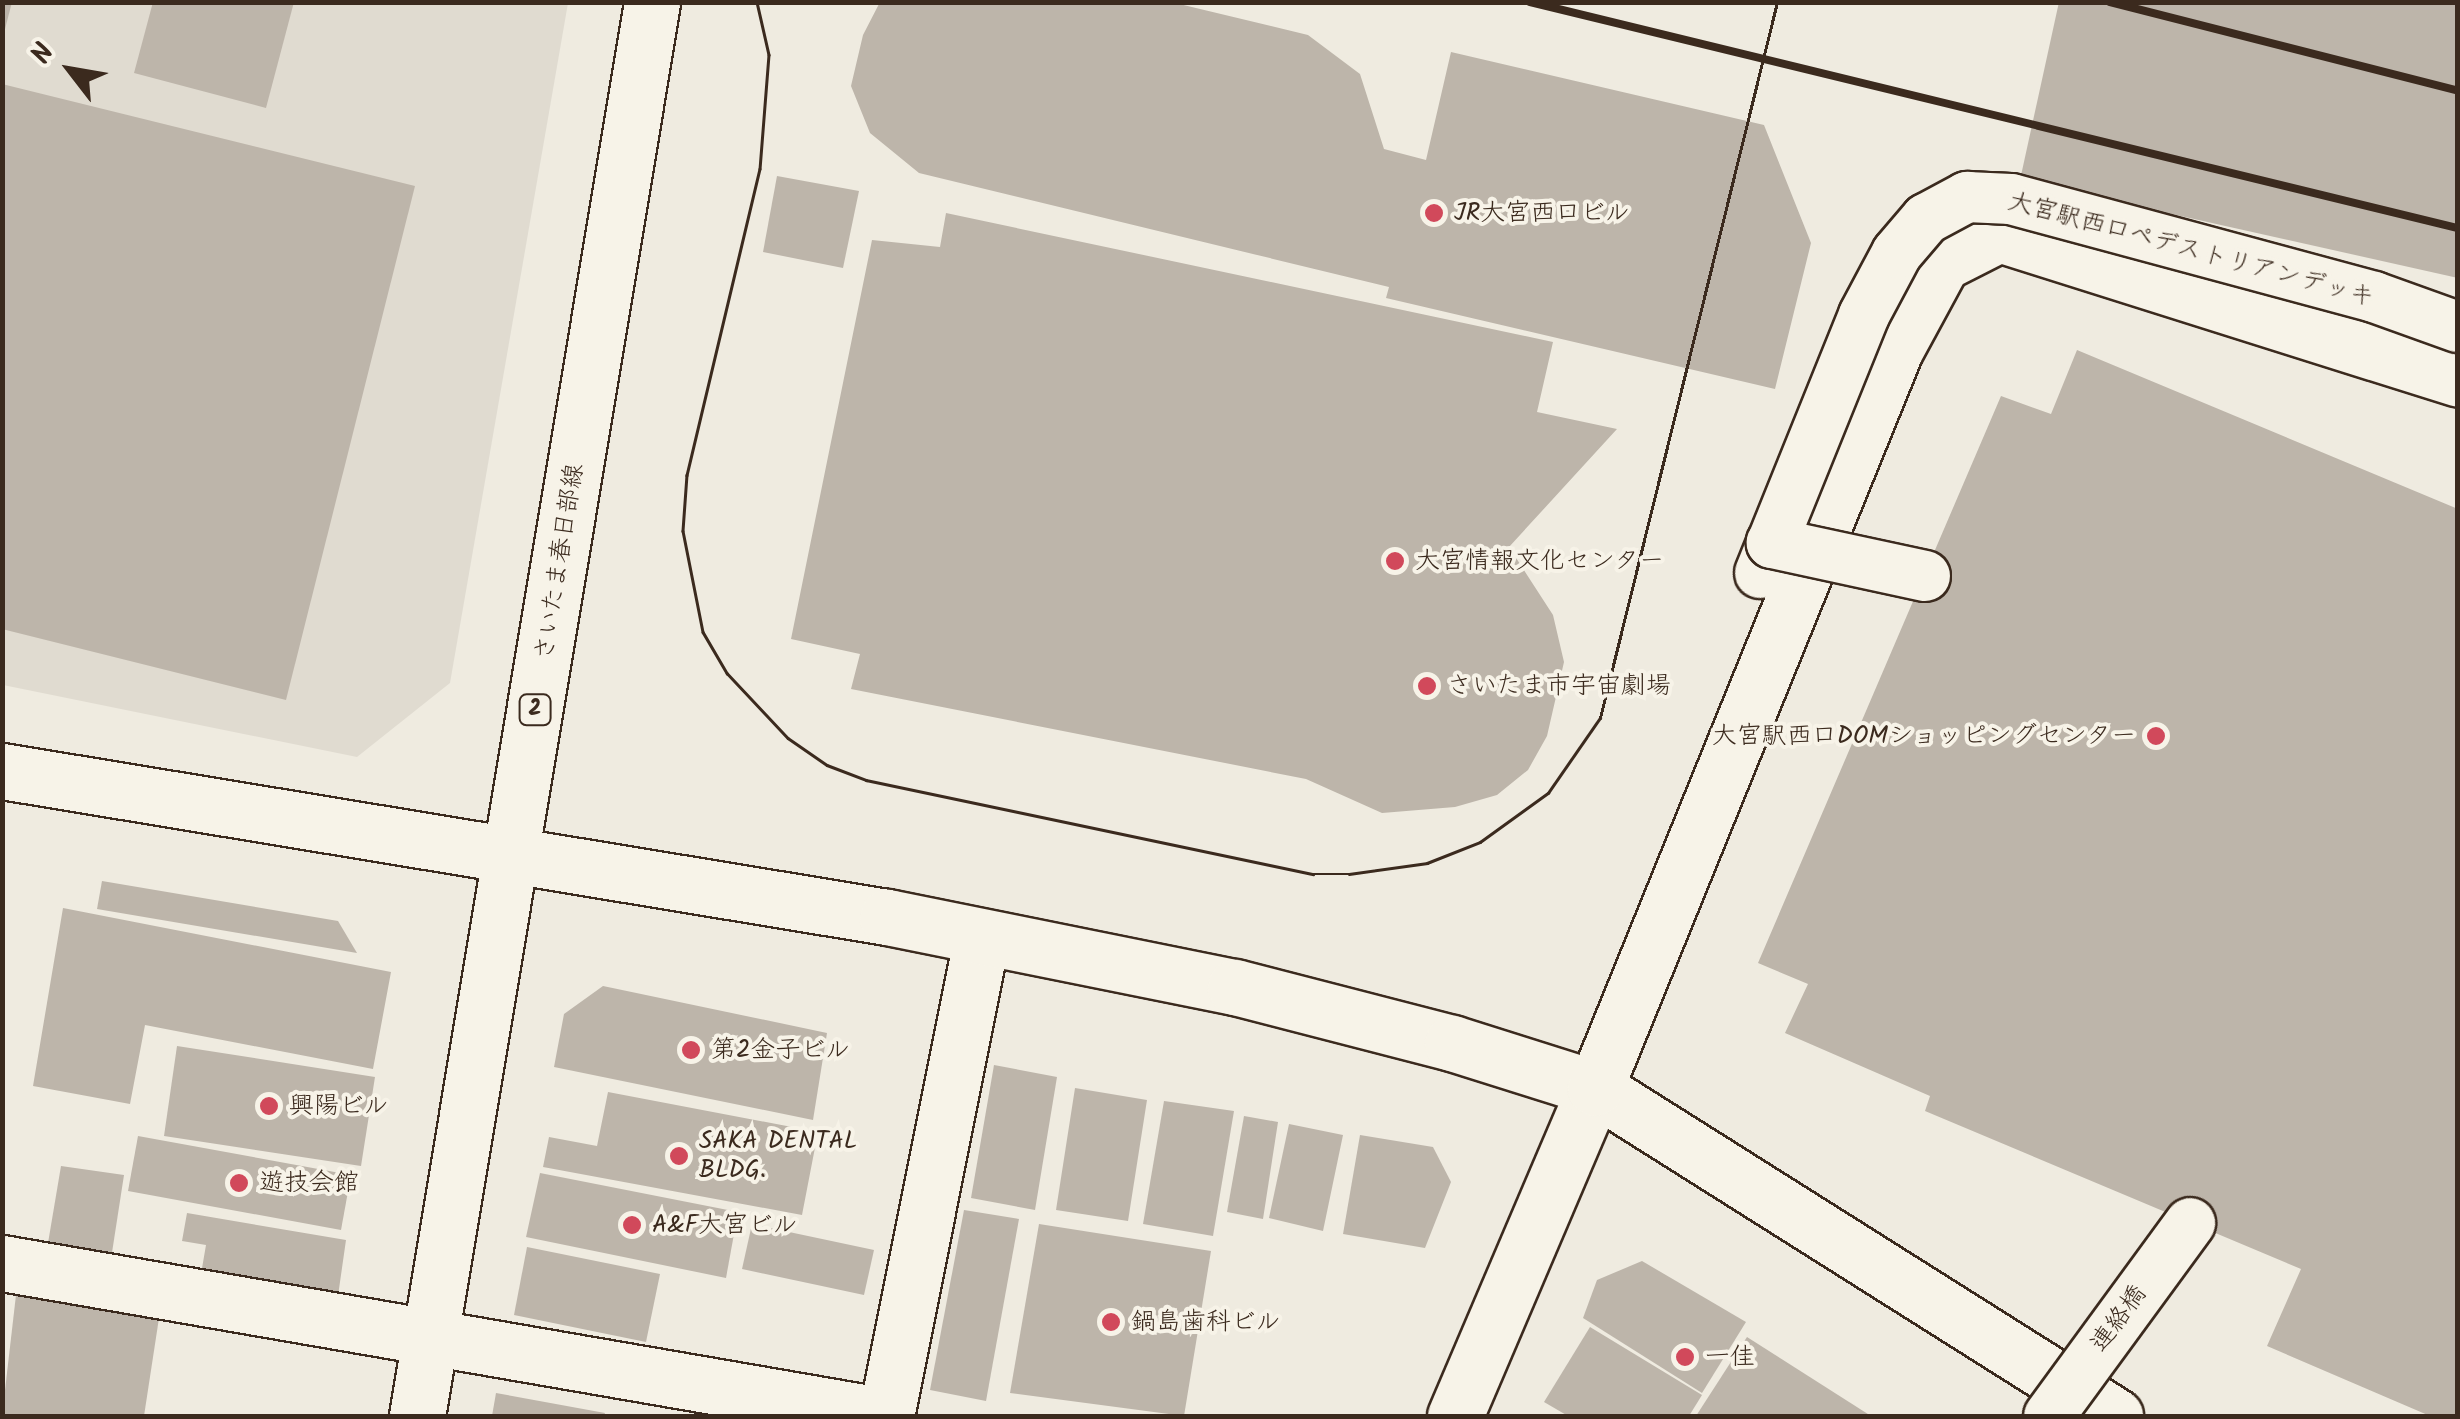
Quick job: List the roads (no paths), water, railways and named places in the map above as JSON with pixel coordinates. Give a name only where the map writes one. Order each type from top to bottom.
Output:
[{"type":"street","name":"さいたま春日部線","points":[[417,1416],[652,2]]},
{"type":"street","name":"大宮駅西口ペデストリアンデッキ","points":[[1925,576],[1766,558],[1864,316],[1896,254],[1926,219],[1967,197],[2030,204],[2374,298],[2458,327]]},
{"type":"street","points":[[1455,1416],[1595,1088],[1895,350],[1942,263],[1999,234],[2458,379]]},
{"type":"street","points":[[2,771],[510,852],[1235,986],[1595,1088],[2114,1416]]},
{"type":"street","points":[[2,1263],[869,1415],[982,937]]},
{"type":"street","name":"連絡橋","points":[[2049,1416],[2190,1222]]},
{"type":"tram line","points":[[757,2],[769,55],[760,169],[687,475],[683,531],[703,632],[727,673],[788,738],[827,765],[866,780],[1313,874],[1349,874],[1427,863],[1480,842],[1548,793],[1600,718],[1777,2]]},
{"type":"railway","points":[[1530,2],[2458,228]]},
{"type":"railway","points":[[2110,2],[2458,91]]},
{"type":"place","name":"JR大宮西口ビル","points":[[1434,213]]},
{"type":"place","name":"大宮情報文化センター","points":[[1395,561]]},
{"type":"place","name":"さいたま市宇宙劇場","points":[[1427,686]]},
{"type":"place","name":"大宮駅西口DOMショッピングセンター","points":[[2156,736]]},
{"type":"place","name":"第2金子ビル","points":[[691,1050]]},
{"type":"place","name":"興陽ビル","points":[[269,1106]]},
{"type":"place","name":"SAKA DENTAL BLDG.","points":[[679,1156]]},
{"type":"place","name":"遊技会館","points":[[239,1183]]},
{"type":"place","name":"A&F大宮ビル","points":[[632,1225]]},
{"type":"place","name":"鍋島歯科ビル","points":[[1111,1322]]},
{"type":"place","name":"一佳","points":[[1685,1357]]}]
